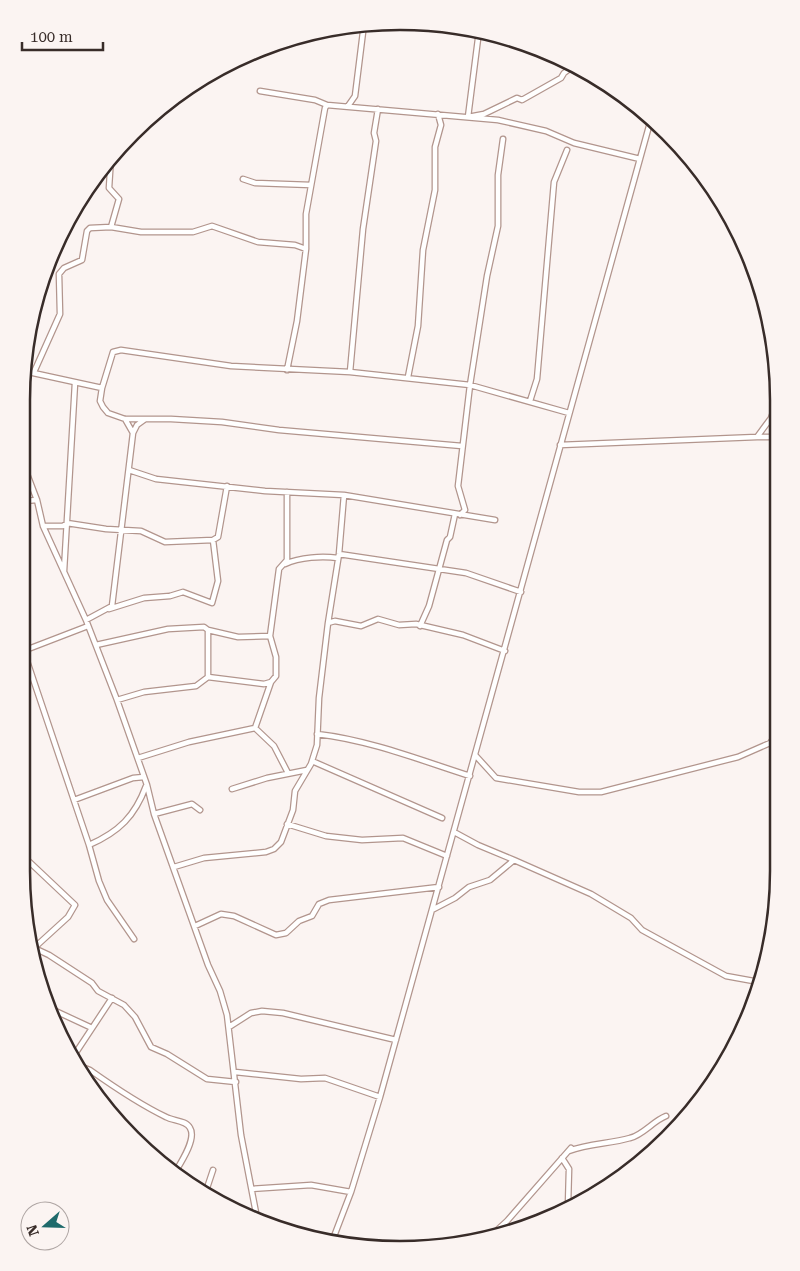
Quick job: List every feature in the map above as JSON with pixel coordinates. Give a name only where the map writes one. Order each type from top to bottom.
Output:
[{"type":"street","points":[[348,106],[355,96],[363,32]]},
{"type":"street","points":[[468,117],[478,39]]},
{"type":"street","points":[[468,117],[484,114],[517,98],[522,100],[561,78],[568,70]]},
{"type":"street","points":[[260,91],[315,100],[327,105],[498,120],[546,131],[574,143],[640,159]]},
{"type":"street","points":[[288,370],[297,321],[306,250],[306,214],[327,105]]},
{"type":"street","points":[[350,372],[363,229],[376,141],[374,133],[378,109]]},
{"type":"street","points":[[408,377],[418,326],[423,250],[435,190],[435,148],[441,125],[438,114]]},
{"type":"street","points":[[334,1235],[351,1192],[380,1097],[649,126]]},
{"type":"street","points":[[420,626],[429,606],[446,540],[450,537],[458,514],[464,510],[458,486],[462,446],[487,276],[498,226],[498,175],[503,139]]},
{"type":"street","points":[[530,401],[537,380],[554,182],[566,150]]},
{"type":"street","points":[[110,170],[109,188],[119,199],[111,228]]},
{"type":"street","points":[[243,179],[255,183],[311,185]]},
{"type":"street","points":[[102,388],[34,372],[60,314],[58,286],[61,270],[82,260],[88,229],[96,226],[141,232],[193,232],[212,226],[258,242],[295,245],[306,250]]},
{"type":"street","points":[[462,446],[296,432],[222,422],[171,418],[125,419],[108,413],[100,401],[110,358],[113,352],[120,350],[231,366],[350,372],[470,385],[569,413]]},
{"type":"street","points":[[64,574],[75,383]]},
{"type":"street","points":[[125,419],[132,433]]},
{"type":"street","points":[[108,610],[113,600],[132,433],[137,425],[145,419]]},
{"type":"street","points":[[756,437],[770,419]]},
{"type":"street","points":[[560,445],[770,437]]},
{"type":"street","points":[[129,470],[156,479],[344,496],[495,520]]},
{"type":"street","points":[[30,482],[37,500],[43,526],[86,620],[117,700],[147,785],[154,814],[220,991],[229,1027],[241,1135],[256,1212]]},
{"type":"street","points":[[43,526],[63,526],[67,523],[141,531],[165,542],[213,540],[218,537],[228,486]]},
{"type":"street","points":[[284,565],[287,560],[288,492]]},
{"type":"street","points":[[174,867],[204,858],[274,849],[281,842],[293,810],[295,791],[312,761],[317,745],[319,698],[328,623],[339,556],[344,496]]},
{"type":"street","points":[[30,501],[37,500]]},
{"type":"street","points":[[86,620],[108,610],[144,598],[170,596],[182,592],[212,603],[218,581],[213,540]]},
{"type":"street","points":[[255,728],[271,682],[276,676],[276,657],[270,636],[277,577],[279,569],[284,565],[293,561],[339,556],[438,569],[482,578],[521,592]]},
{"type":"street","points":[[328,623],[335,621],[361,626],[378,619],[398,626],[420,626],[463,635],[505,651]]},
{"type":"street","points":[[30,647],[88,626]]},
{"type":"street","points":[[96,645],[168,629],[196,627],[238,637],[270,636]]},
{"type":"street","points":[[208,630],[208,677]]},
{"type":"street","points":[[30,669],[42,702],[50,734],[89,845],[99,881],[108,900],[134,939]]},
{"type":"street","points":[[117,700],[144,692],[196,686],[208,677],[264,684],[271,682]]},
{"type":"street","points":[[138,758],[189,742],[255,728]]},
{"type":"street","points":[[255,728],[274,746],[288,773]]},
{"type":"street","points":[[317,734],[335,735],[363,742],[470,776]]},
{"type":"street","points":[[476,756],[496,778],[579,792],[601,792],[738,757],[770,742]]},
{"type":"street","points":[[312,761],[442,818]]},
{"type":"street","points":[[232,789],[288,773],[306,770]]},
{"type":"street","points":[[74,800],[133,778],[144,777]]},
{"type":"street","points":[[89,845],[116,832],[139,805],[147,785]]},
{"type":"street","points":[[154,814],[192,804],[200,810]]},
{"type":"street","points":[[287,824],[326,836],[362,840],[402,838],[447,856]]},
{"type":"street","points":[[454,832],[478,845],[591,894],[631,918],[642,930],[726,976],[753,981]]},
{"type":"street","points":[[432,910],[469,887],[490,880],[514,860]]},
{"type":"street","points":[[30,862],[75,905],[68,917],[37,945]]},
{"type":"street","points":[[195,926],[221,914],[234,916],[276,935],[286,933],[299,921],[312,916],[320,904],[329,900],[438,887]]},
{"type":"street","points":[[39,950],[92,984],[98,991],[124,1005],[135,1016],[151,1047],[167,1054],[207,1079],[236,1082]]},
{"type":"street","points":[[77,1051],[112,998]]},
{"type":"street","points":[[229,1027],[251,1013],[262,1011],[283,1013],[396,1040]]},
{"type":"street","points":[[58,1012],[92,1028]]},
{"type":"street","points":[[87,1069],[168,1119],[185,1123],[190,1128],[192,1133],[190,1145],[178,1167]]},
{"type":"street","points":[[235,1072],[301,1079],[325,1078],[380,1097]]},
{"type":"street","points":[[502,1226],[570,1149],[586,1145],[598,1146],[633,1138],[655,1120],[666,1116]]},
{"type":"street","points":[[562,1158],[569,1169],[568,1201]]},
{"type":"street","points":[[207,1187],[213,1170]]},
{"type":"street","points":[[252,1189],[311,1185],[351,1192]]}]
